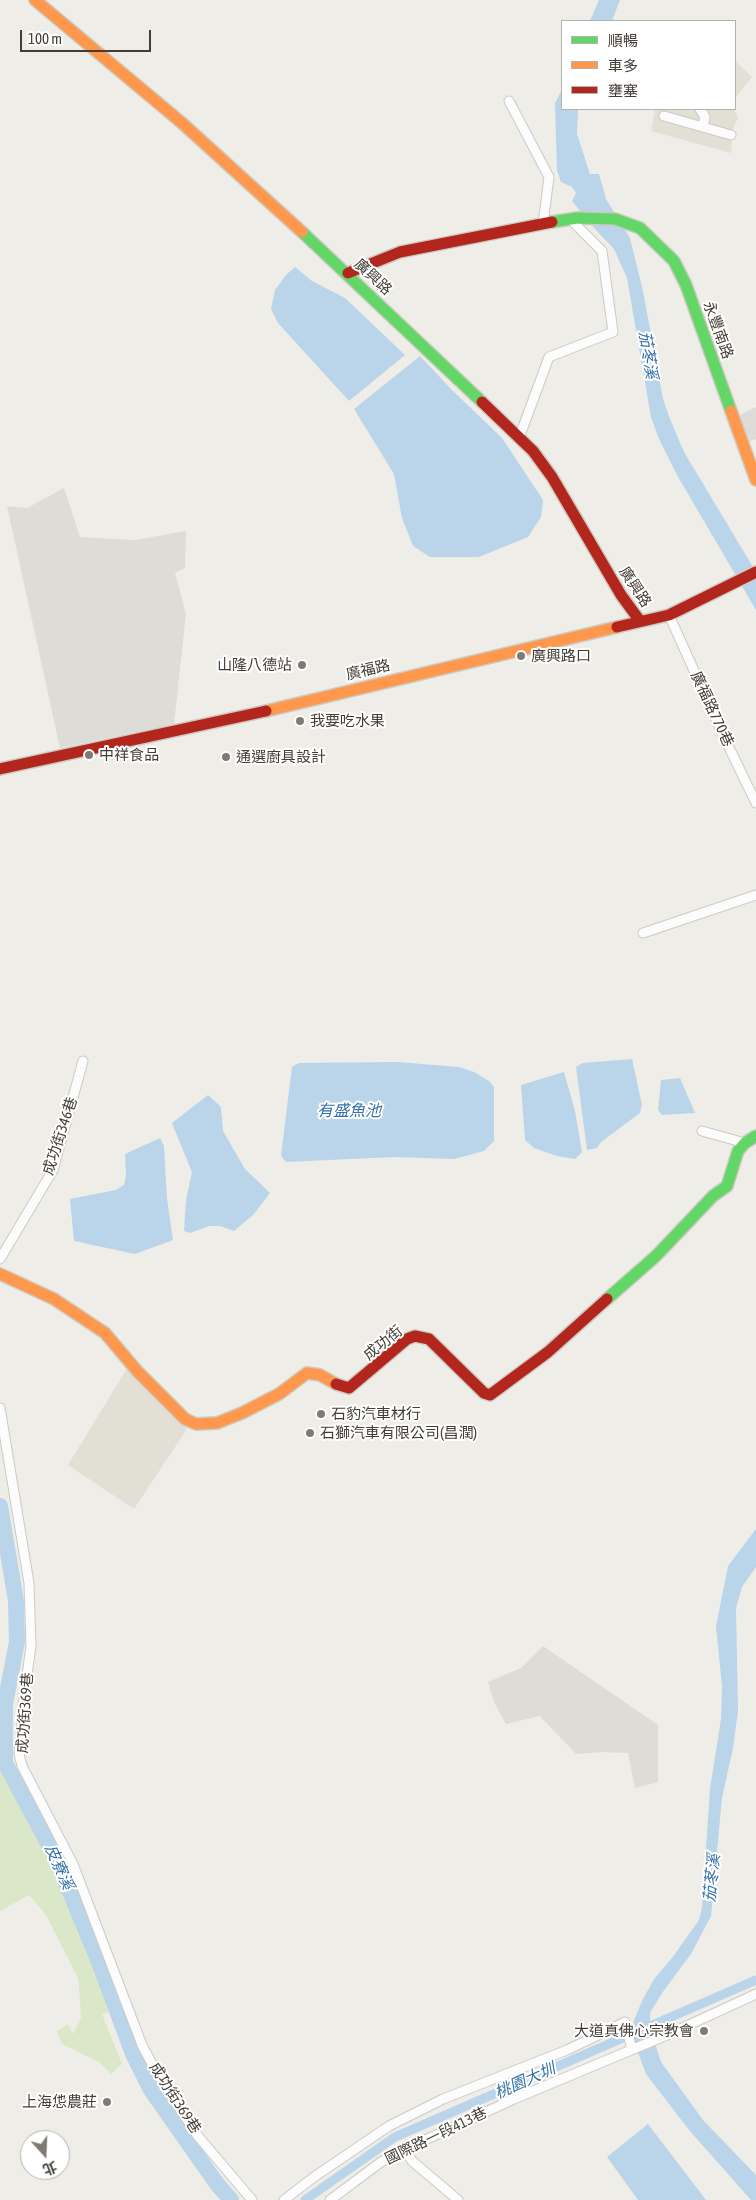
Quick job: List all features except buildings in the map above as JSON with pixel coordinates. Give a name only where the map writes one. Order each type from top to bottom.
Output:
[{"type":"street","name":"廣興路","points":[[35,0],[182,123],[348,273],[533,452],[552,477],[621,595],[640,621]]},
{"type":"street","points":[[509,101],[549,177],[543,224]]},
{"type":"street","points":[[701,110],[705,117],[703,127]]},
{"type":"street","points":[[664,116],[731,135]]},
{"type":"street","points":[[348,273],[400,252],[570,219],[602,251],[613,332],[549,356],[519,438]]},
{"type":"street","name":"永豐南路","points":[[570,219],[615,219],[640,228],[674,261],[689,293],[756,480]]},
{"type":"street","name":"廣福路","points":[[0,769],[226,720],[669,615],[756,572]]},
{"type":"street","name":"廣福路770巷","points":[[669,615],[756,803]]},
{"type":"street","points":[[643,933],[756,895]]},
{"type":"street","name":"成功街346巷","points":[[0,1259],[53,1170],[83,1061]]},
{"type":"street","points":[[702,1131],[745,1143],[756,1136]]},
{"type":"street","name":"成功街","points":[[0,1274],[54,1299],[105,1333],[138,1372],[185,1419],[196,1424],[217,1423],[242,1413],[279,1394],[307,1373],[320,1375],[342,1387],[349,1388],[408,1339],[416,1336],[429,1339],[484,1393],[490,1395],[555,1345],[656,1256],[713,1196],[727,1186],[738,1151],[745,1143]]},
{"type":"street","name":"成功街369巷","points":[[0,1408],[29,1583],[31,1646],[19,1754],[22,1766],[74,1864],[142,2045],[157,2073],[197,2135],[252,2200]]},
{"type":"street","name":"國際路一段413巷","points":[[330,2200],[381,2162],[404,2150],[514,2099],[632,2050],[756,1994]]},
{"type":"street","points":[[284,2200],[314,2176],[389,2126],[443,2100],[567,2050],[625,2022],[632,2050]]},
{"type":"street","points":[[404,2150],[412,2161],[458,2200]]},
{"type":"shaded area","points":[[736,62],[752,77],[736,97]]},
{"type":"shaded area","points":[[655,110],[734,110],[738,118],[733,129],[731,153],[651,131]]},
{"type":"shaded area","points":[[756,407],[756,439],[748,442],[740,415]]},
{"type":"shaded area","name":"中祥食品","points":[[64,488],[80,537],[135,540],[186,531],[185,568],[175,573],[186,614],[174,724],[60,748],[7,506],[27,508]]},
{"type":"shaded area","points":[[128,1367],[187,1429],[134,1509],[68,1465]]},
{"type":"shaded area","points":[[543,1646],[658,1725],[658,1782],[635,1788],[628,1753],[601,1752],[576,1754],[540,1716],[506,1724],[494,1702],[488,1682],[521,1668]]},
{"type":"green space","points":[[0,1759],[2,1767],[53,1861],[106,1994],[111,2011],[102,2014],[122,2064],[111,2074],[99,2062],[62,2044],[57,2031],[68,2024],[73,2034],[81,2018],[78,1978],[46,1915],[29,1895],[0,1911]]},
{"type":"water","points":[[599,0],[620,0],[612,20],[590,20]]},
{"type":"water","name":"茄苳溪","points":[[561,92],[561,110],[578,110],[577,134],[590,174],[599,174],[606,199],[630,238],[643,291],[663,399],[684,452],[756,572],[756,610],[677,475],[659,439],[651,417],[627,278],[614,249],[572,201],[576,193],[572,187],[561,182],[557,170],[555,103]]},
{"type":"water","points":[[295,267],[312,281],[345,298],[405,355],[349,401],[278,323],[271,309],[275,290],[286,275]]},
{"type":"water","points":[[420,356],[502,438],[543,500],[541,517],[528,537],[479,557],[430,557],[413,546],[402,518],[394,474],[354,409]]},
{"type":"water","points":[[632,1059],[642,1105],[640,1113],[601,1142],[597,1148],[587,1150],[576,1067],[583,1063]]},
{"type":"water","name":"有盛魚池","points":[[397,1062],[459,1067],[474,1072],[489,1081],[494,1087],[494,1141],[484,1151],[454,1159],[394,1157],[286,1162],[281,1156],[292,1067],[299,1063]]},
{"type":"water","points":[[564,1072],[575,1111],[582,1152],[575,1159],[557,1156],[534,1148],[525,1140],[521,1085]]},
{"type":"water","points":[[680,1078],[695,1113],[662,1115],[658,1110],[661,1080]]},
{"type":"water","points":[[208,1095],[221,1107],[223,1131],[245,1169],[270,1193],[253,1215],[234,1231],[220,1226],[209,1226],[190,1233],[184,1231],[186,1200],[192,1172],[172,1123]]},
{"type":"water","points":[[160,1138],[164,1146],[167,1199],[173,1240],[135,1254],[74,1241],[70,1199],[116,1190],[124,1185],[126,1176],[125,1154]]},
{"type":"water","name":"茄苳溪","points":[[756,1529],[756,1567],[742,1587],[736,1608],[738,1711],[733,1748],[722,1798],[711,1916],[691,1954],[662,1993],[650,2013],[651,2031],[661,2062],[703,2120],[756,2175],[756,2200],[751,2200],[689,2130],[646,2074],[634,2042],[634,2020],[654,1979],[672,1958],[699,1920],[702,1907],[710,1789],[721,1719],[722,1686],[716,1626],[728,1566]]},
{"type":"water","points":[[648,2124],[706,2200],[638,2200],[607,2157]]},
{"type":"waterway","name":"皮寮溪","points":[[0,1506],[16,1601],[17,1642],[5,1704],[5,1763],[56,1858],[99,1962],[133,2054],[151,2090],[217,2184],[231,2200]]},
{"type":"waterway","name":"桃園大圳","points":[[305,2200],[395,2137],[756,1980]]},
{"type":"traffic: fast","points":[[552,222],[577,218],[615,219],[640,228],[674,261],[686,285],[731,411]]},
{"type":"traffic: fast","points":[[302,232],[482,402]]},
{"type":"traffic: fast","points":[[607,1299],[656,1256],[713,1196],[727,1186],[738,1151],[745,1143],[756,1136]]},
{"type":"traffic: slow","points":[[35,0],[182,123],[302,232]]},
{"type":"traffic: slow","points":[[731,411],[756,480]]},
{"type":"traffic: slow","points":[[266,711],[617,627]]},
{"type":"traffic: slow","points":[[0,1274],[54,1299],[105,1333],[138,1372],[185,1419],[196,1424],[217,1423],[242,1413],[279,1394],[307,1373],[320,1375],[336,1384]]},
{"type":"traffic: jam","points":[[348,273],[400,252],[552,222]]},
{"type":"traffic: jam","points":[[482,402],[533,451],[552,477],[621,595],[640,621]]},
{"type":"traffic: jam","points":[[617,627],[669,615],[756,572]]},
{"type":"traffic: jam","points":[[0,769],[266,711]]},
{"type":"traffic: jam","points":[[336,1384],[349,1388],[407,1339],[415,1336],[429,1339],[484,1393],[490,1395],[548,1352],[607,1299]]},
{"type":"place","name":"廣興路口","points":[[521,656]]},
{"type":"place","name":"山隆八德站","points":[[302,665]]},
{"type":"place","name":"我要吃水果","points":[[300,721]]},
{"type":"place","name":"中祥食品","points":[[89,755]]},
{"type":"place","name":"通選廚具設計","points":[[226,757]]},
{"type":"place","name":"石豹汽車材行","points":[[321,1414]]},
{"type":"place","name":"石獅汽車有限公司(昌潤)","points":[[310,1433]]},
{"type":"place","name":"大道真佛心宗教會","points":[[704,2031]]},
{"type":"place","name":"上海怹農莊","points":[[107,2102]]}]
